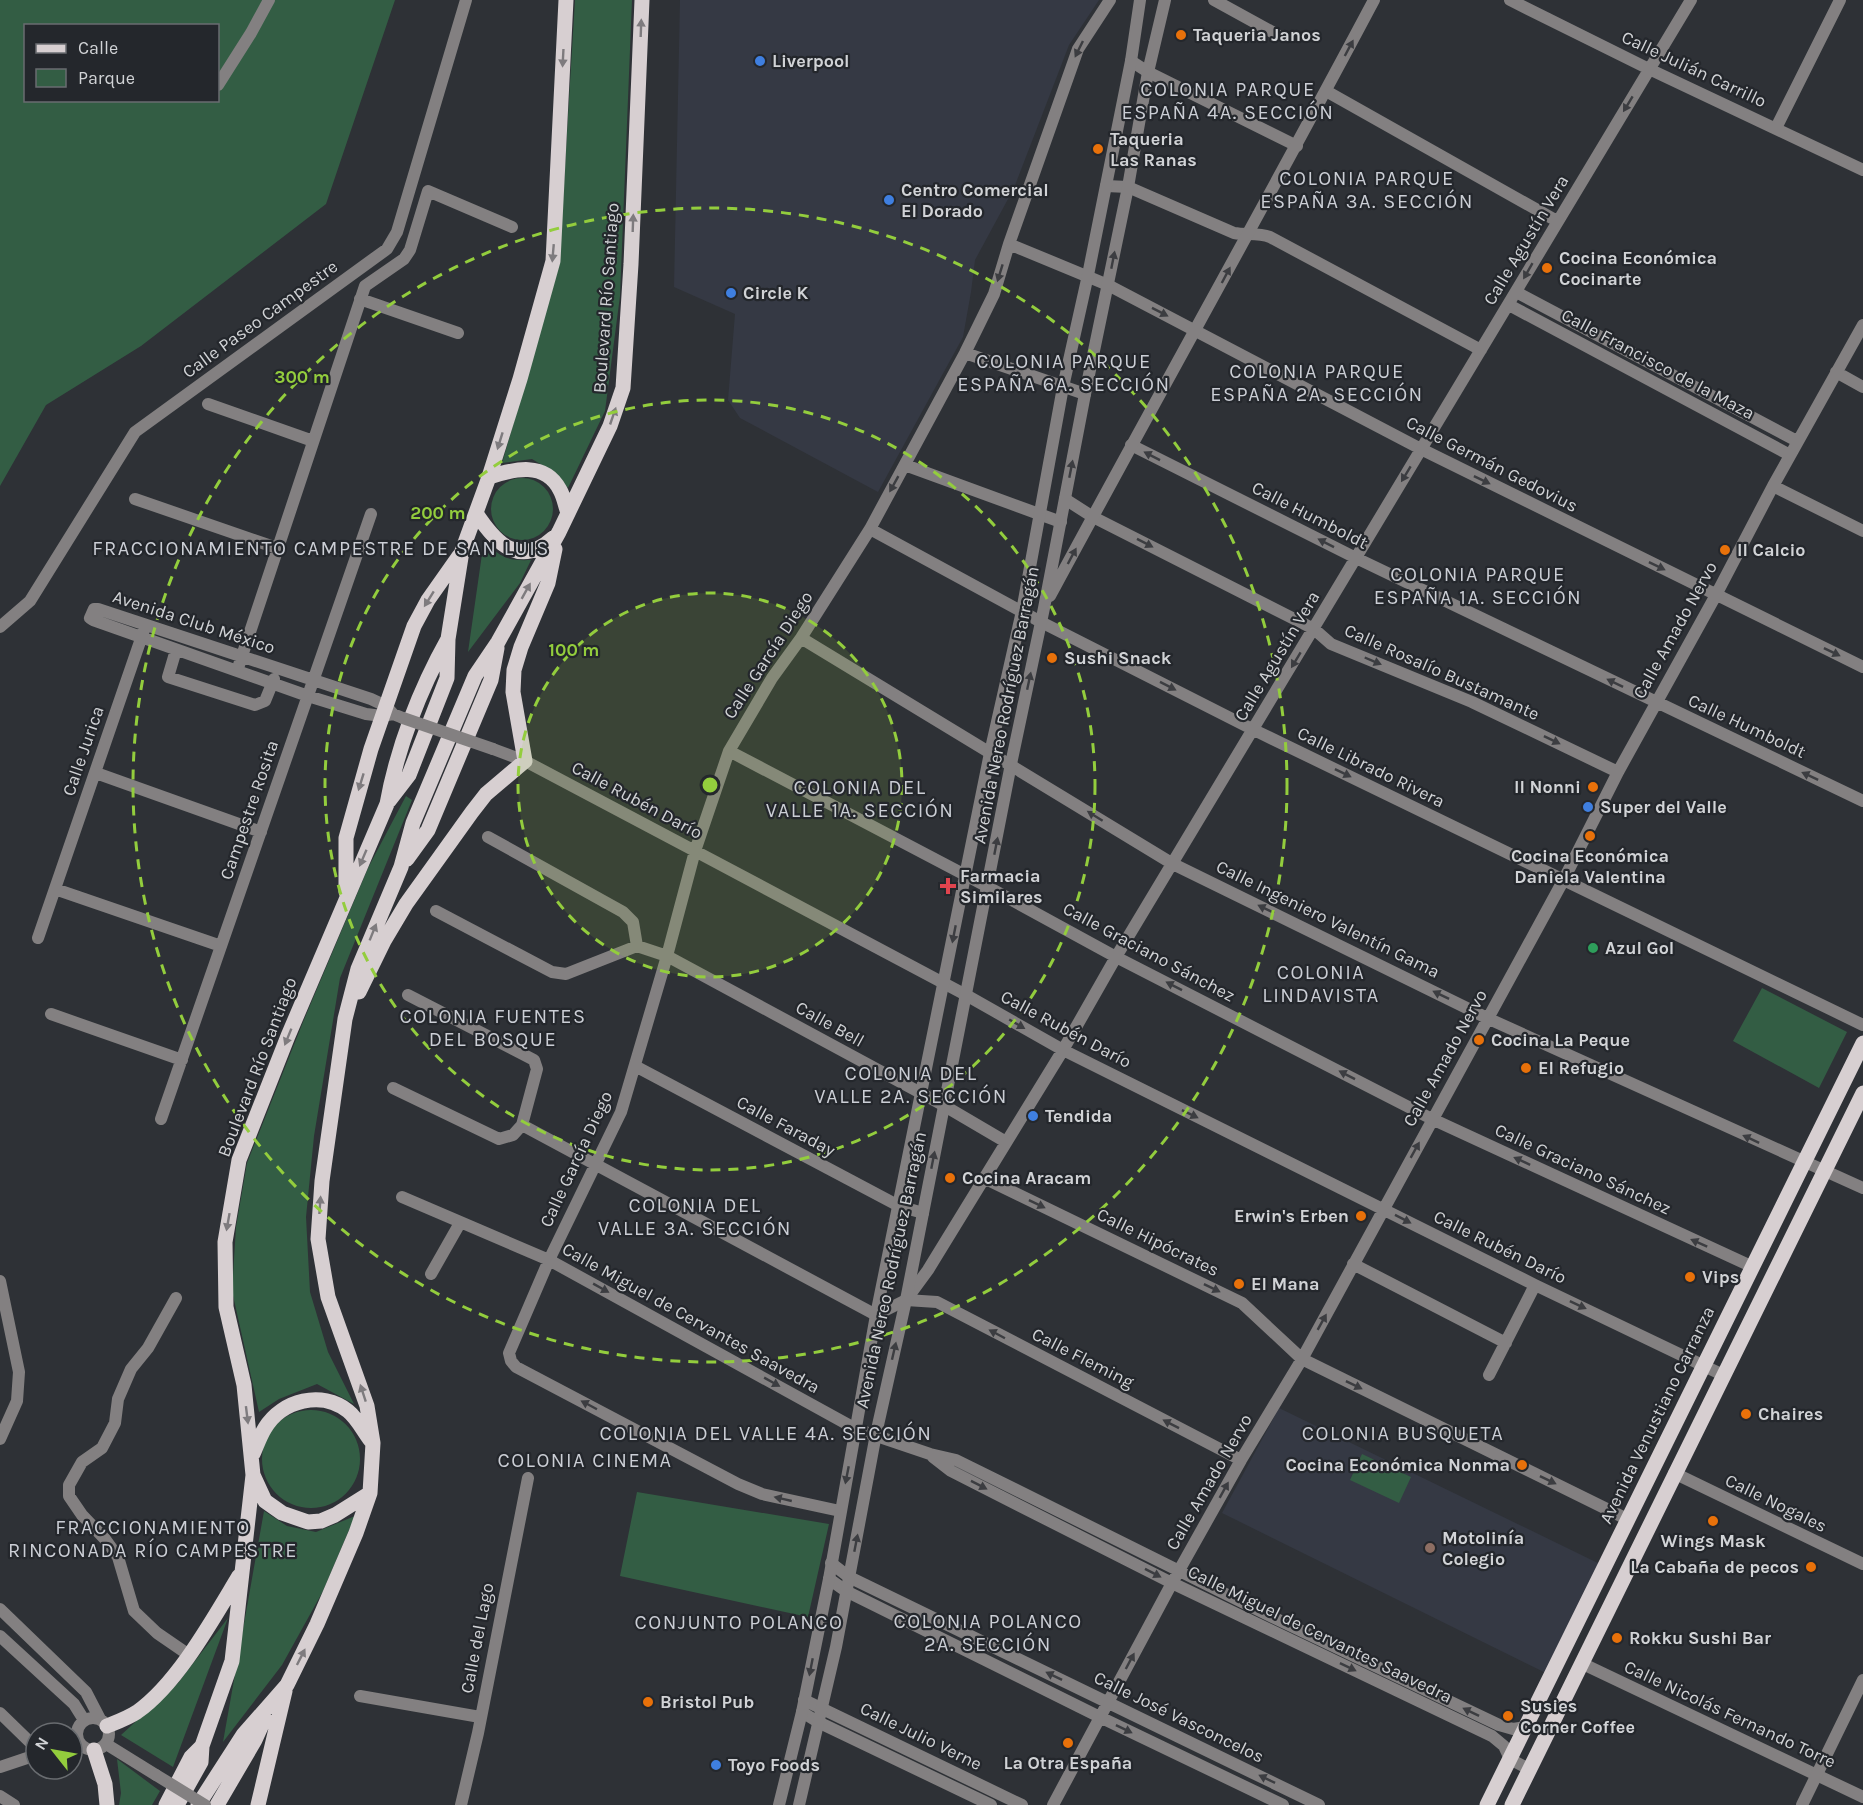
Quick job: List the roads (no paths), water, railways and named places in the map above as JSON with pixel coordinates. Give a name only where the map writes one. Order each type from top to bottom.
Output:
[{"type":"main road","name":"Boulevard Río Santiago","points":[[177,1805],[201,1762],[202,1746],[232,1661],[253,1475],[253,1455],[244,1385],[226,1307],[225,1242],[238,1160],[346,898],[387,804],[409,775],[447,678],[448,639],[462,551],[489,477],[553,261],[566,0]]},
{"type":"main road","name":"Boulevard Río Santiago","points":[[198,1805],[243,1735],[287,1685],[317,1624],[356,1533],[370,1492],[373,1443],[367,1406],[328,1297],[318,1239],[322,1181],[345,1019],[358,969],[401,867],[428,830],[491,680],[498,642],[559,532],[610,426],[623,388],[631,264],[642,0]]},
{"type":"main road","points":[[489,477],[513,469],[527,468],[540,471],[552,479],[560,490],[568,513]]},
{"type":"main road","points":[[476,513],[491,535],[501,544],[513,550],[527,551],[540,548],[559,532]]},
{"type":"main road","points":[[345,1019],[384,941],[406,904],[486,794],[525,761],[513,692],[514,670],[521,647],[548,583],[559,532]]},
{"type":"main road","points":[[346,898],[346,838],[371,749],[391,714],[414,626],[428,600],[462,551]]},
{"type":"main road","name":"Avenida Venustiano Carranza","points":[[1492,1803],[1510,1759],[1627,1519],[1863,1043]]},
{"type":"main road","points":[[1512,1805],[1863,1093]]},
{"type":"main road","points":[[253,1455],[266,1426],[293,1403],[311,1398],[327,1401],[348,1411],[373,1443]]},
{"type":"main road","points":[[253,1475],[265,1501],[282,1513],[308,1522],[328,1518],[352,1506],[370,1492]]},
{"type":"main road","points":[[104,1723],[136,1712],[174,1675],[243,1570]]},
{"type":"main road","points":[[258,1805],[287,1685]]},
{"type":"main road","name":"Boulevard Río Santiago","points":[[217,1805],[255,1740],[270,1706]]},
{"type":"main road","name":"Boulevard Río Santiago","points":[[166,1805],[191,1757],[202,1746]]},
{"type":"main road","points":[[100,1747],[107,1805]]},
{"type":"street","points":[[219,83],[269,0]]},
{"type":"street","name":"Calle Paseo Campestre","points":[[0,627],[30,601],[135,432],[387,249],[397,232],[466,0]]},
{"type":"street","name":"Calle García Diego","points":[[840,1511],[762,1494],[738,1484],[516,1367],[509,1353],[549,1260],[621,1112],[695,851],[729,751],[772,678],[801,638],[870,529],[965,353],[994,294],[1009,244],[1078,49],[1110,0]]},
{"type":"street","name":"Avenida Nereo Rodríguez Barragán","points":[[779,1805],[803,1706],[829,1579],[876,1315],[990,753],[1022,611],[1063,387],[1131,61],[1140,0]]},
{"type":"street","name":"Avenida Nereo Rodríguez Barragán","points":[[799,1805],[836,1647],[876,1434],[906,1300],[1011,764],[1128,187],[1148,72],[1165,0]]},
{"type":"street","points":[[1214,0],[1276,34]]},
{"type":"street","points":[[1044,608],[1131,445],[1297,146],[1374,0]]},
{"type":"street","name":"Calle Julián Carrillo","points":[[1510,0],[1649,69],[1863,170]]},
{"type":"street","name":"Calle Agustín Vera","points":[[876,1315],[906,1300],[928,1270],[1691,0]]},
{"type":"street","points":[[1776,128],[1840,0]]},
{"type":"street","points":[[1131,61],[1148,72],[1297,146]]},
{"type":"street","points":[[1326,90],[1557,221]]},
{"type":"street","points":[[1106,186],[1128,187],[1224,230],[1270,237],[1481,350]]},
{"type":"street","points":[[237,672],[365,286],[404,259],[410,250],[428,191],[512,227]]},
{"type":"street","name":"Calle Germán Gedovius","points":[[1009,244],[1088,275],[1421,449],[1863,667]]},
{"type":"street","name":"Calle Francisco de la Maza","points":[[1516,292],[1797,441]]},
{"type":"street","points":[[360,299],[458,333]]},
{"type":"street","name":"Calle Francisco de la Maza","points":[[1509,305],[1790,455]]},
{"type":"street","name":"Calle Amado Nervo","points":[[1053,1805],[1172,1583],[1241,1460],[1302,1359],[1563,881],[1618,772],[1716,595],[1797,441],[1863,325]]},
{"type":"street","points":[[965,353],[1085,394]]},
{"type":"street","points":[[1836,372],[1863,387]]},
{"type":"street","points":[[208,404],[313,441]]},
{"type":"street","name":"Calle Humboldt","points":[[1131,445],[1356,558],[1863,801]]},
{"type":"street","points":[[905,465],[1060,522]]},
{"type":"street","points":[[1773,486],[1863,531]]},
{"type":"street","points":[[135,499],[277,548]]},
{"type":"street","name":"Calle Rosalío Bustamante","points":[[1065,499],[1093,517],[1314,629],[1331,644],[1472,702],[1618,772]]},
{"type":"street","name":"Campestre Rosita","points":[[162,1119],[371,514]]},
{"type":"street","name":"Calle Librado Rivera","points":[[870,529],[1041,622],[1254,730],[1863,1025]]},
{"type":"street","name":"Avenida Club México","points":[[143,631],[241,657],[370,699],[391,714]]},
{"type":"street","name":"Avenida Club México","points":[[143,631],[176,650],[272,684],[366,714],[391,714]]},
{"type":"street","name":"Calle Jurica","points":[[38,938],[143,631]]},
{"type":"street","name":"Calle Ingeniero Valentín Gama","points":[[801,638],[1173,864],[1487,1018],[1863,1188]]},
{"type":"street","name":"Avenida Club México","points":[[176,650],[168,677],[255,705],[265,701],[277,669]]},
{"type":"street","name":"Calle Rubén Darío","points":[[391,714],[525,761],[966,995],[1062,1050],[1535,1285],[1723,1375]]},
{"type":"street","name":"Calle Graciano Sánchez","points":[[729,751],[966,875],[1116,957],[1432,1119],[1753,1267]]},
{"type":"street","points":[[96,772],[261,832]]},
{"type":"street","points":[[436,911],[552,972],[566,974],[637,946],[633,922],[623,912],[488,837]]},
{"type":"street","points":[[55,889],[221,946]]},
{"type":"street","name":"Calle Bell","points":[[637,946],[667,956],[944,1105],[1006,1142]]},
{"type":"street","points":[[393,1088],[499,1139],[513,1135],[522,1125],[537,1069],[534,1060],[408,995]]},
{"type":"street","points":[[51,1014],[182,1060]]},
{"type":"street","name":"Calle Faraday","points":[[635,1066],[899,1206],[923,1213]]},
{"type":"street","points":[[522,1125],[876,1315]]},
{"type":"street","name":"Calle Hipócrates","points":[[984,1178],[1242,1303],[1302,1359],[1627,1519]]},
{"type":"street","name":"Calle Miguel de Cervantes Saavedra","points":[[402,1197],[549,1260],[856,1429],[956,1461],[1065,1522],[1095,1536],[1131,1547],[1498,1725],[1513,1729],[1526,1726]]},
{"type":"street","points":[[431,1274],[460,1223]]},
{"type":"street","points":[[1353,1264],[1506,1343]]},
{"type":"street","points":[[0,1281],[19,1372],[17,1401],[0,1439]]},
{"type":"street","points":[[1488,1375],[1535,1285]]},
{"type":"street","points":[[176,1298],[148,1348],[131,1369],[118,1398],[115,1423],[102,1448],[82,1462],[69,1485],[69,1496],[118,1557],[134,1611],[157,1633],[189,1655]]},
{"type":"street","name":"Calle Fleming","points":[[906,1300],[937,1302],[1241,1460]]},
{"type":"street","name":"Calle Nogales","points":[[1674,1473],[1863,1564]]},
{"type":"street","name":"Calle del Lago","points":[[461,1805],[478,1733],[528,1478]]},
{"type":"street","name":"Calle Miguel de Cervantes Saavedra","points":[[1095,1536],[1124,1559],[1492,1736],[1504,1746],[1510,1759],[1529,1769]]},
{"type":"street","points":[[1124,1559],[1131,1547]]},
{"type":"street","name":"Calle José Vasconcelos","points":[[831,1563],[849,1577],[1318,1805]]},
{"type":"street","name":"Calle José Vasconcelos","points":[[829,1579],[846,1591],[952,1644],[1283,1805]]},
{"type":"street","points":[[1257,1624],[1264,1612]]},
{"type":"street","points":[[2,1615],[86,1692],[104,1723],[109,1738],[100,1747]]},
{"type":"street","points":[[1283,1636],[1289,1624]]},
{"type":"street","points":[[952,1644],[960,1630]]},
{"type":"street","points":[[0,1636],[74,1704],[84,1720],[89,1718],[104,1723]]},
{"type":"street","points":[[1311,1649],[1317,1637]]},
{"type":"street","points":[[1017,1676],[1025,1662]]},
{"type":"street","name":"Calle Nicolás Fernando Torre","points":[[1581,1663],[1863,1797]]},
{"type":"street","points":[[1802,1805],[1863,1680]]},
{"type":"street","points":[[1076,1705],[1083,1690]]},
{"type":"street","points":[[360,1696],[480,1717]]},
{"type":"street","name":"Calle Julio Verne","points":[[803,1706],[820,1708],[977,1783],[994,1801]]},
{"type":"street","name":"Calle Julio Verne","points":[[803,1706],[818,1722],[971,1795],[1022,1805]]},
{"type":"street","points":[[0,1713],[24,1736]]},
{"type":"street","points":[[84,1748],[100,1747],[156,1775],[205,1805]]},
{"type":"street","points":[[910,1767],[916,1754]]},
{"type":"street","points":[[1207,1769],[1215,1754]]},
{"type":"street","points":[[0,1767],[24,1759]]},
{"type":"street","points":[[785,1781],[803,1788]]},
{"type":"street","points":[[971,1795],[977,1783]]},
{"type":"street","points":[[0,1796],[15,1805]]},
{"type":"place","name":"Taqueria Janos","points":[[1181,35]]},
{"type":"place","name":"Liverpool","points":[[760,61]]},
{"type":"place","name":"Taqueria Las Ranas","points":[[1098,149]]},
{"type":"place","name":"Centro Comercial El Dorado","points":[[889,200]]},
{"type":"place","name":"Cocina Económica Cocinarte","points":[[1547,268]]},
{"type":"place","name":"Circle K","points":[[731,293]]},
{"type":"place","name":"Il Calcio","points":[[1725,550]]},
{"type":"place","name":"Sushi Snack","points":[[1052,658]]},
{"type":"place","name":"Il Nonni","points":[[1593,787]]},
{"type":"place","name":"Super del Valle","points":[[1588,807]]},
{"type":"place","name":"Cocina Económica Daniela Valentina","points":[[1590,836]]},
{"type":"place","name":"Farmacia Similares","points":[[948,886]]},
{"type":"place","name":"Azul Gol","points":[[1593,948]]},
{"type":"place","name":"Cocina La Peque","points":[[1479,1040]]},
{"type":"place","name":"El Refugio","points":[[1526,1068]]},
{"type":"place","name":"Tendida","points":[[1033,1116]]},
{"type":"place","name":"Cocina Aracam","points":[[950,1178]]},
{"type":"place","name":"Erwin's Erben","points":[[1361,1216]]},
{"type":"place","name":"Vips","points":[[1690,1277]]},
{"type":"place","name":"El Mana","points":[[1239,1284]]},
{"type":"place","name":"Chaires","points":[[1746,1414]]},
{"type":"place","name":"Cocina Económica Nonma","points":[[1522,1465]]},
{"type":"place","name":"Wings Mask","points":[[1713,1521]]},
{"type":"place","name":"Motolinía Colegio","points":[[1430,1548]]},
{"type":"place","name":"La Cabaña de pecos","points":[[1811,1567]]},
{"type":"place","name":"Rokku Sushi Bar","points":[[1617,1638]]},
{"type":"place","name":"Bristol Pub","points":[[648,1702]]},
{"type":"place","name":"Susies Corner Coffee","points":[[1508,1716]]},
{"type":"place","name":"La Otra España","points":[[1068,1743]]},
{"type":"place","name":"Toyo Foods","points":[[716,1765]]},
{"type":"district","name":"COLONIA PARQUE ESPAÑA 4A. SECCIÓN","points":[[1228,100]]},
{"type":"district","name":"COLONIA PARQUE ESPAÑA 3A. SECCIÓN","points":[[1367,190]]},
{"type":"district","name":"COLONIA PARQUE ESPAÑA 6A. SECCIÓN","points":[[1064,372]]},
{"type":"district","name":"COLONIA PARQUE ESPAÑA 2A. SECCIÓN","points":[[1317,382]]},
{"type":"district","name":"FRACCIONAMIENTO CAMPESTRE DE SAN LUIS","points":[[321,548]]},
{"type":"district","name":"COLONIA PARQUE ESPAÑA 1A. SECCIÓN","points":[[1478,586]]},
{"type":"district","name":"COLONIA DEL VALLE 1A. SECCIÓN","points":[[860,798]]},
{"type":"district","name":"COLONIA LINDAVISTA","points":[[1321,984]]},
{"type":"district","name":"COLONIA FUENTES DEL BOSQUE","points":[[493,1028]]},
{"type":"district","name":"COLONIA DEL VALLE 2A. SECCIÓN","points":[[911,1084]]},
{"type":"district","name":"COLONIA DEL VALLE 3A. SECCIÓN","points":[[695,1216]]},
{"type":"district","name":"COLONIA DEL VALLE 4A. SECCIÓN","points":[[766,1433]]},
{"type":"district","name":"COLONIA BUSQUETA","points":[[1403,1433]]},
{"type":"district","name":"COLONIA CINEMA","points":[[585,1460]]},
{"type":"district","name":"FRACCIONAMIENTO RINCONADA RÍO CAMPESTRE","points":[[153,1538]]},
{"type":"district","name":"CONJUNTO POLANCO","points":[[739,1622]]},
{"type":"district","name":"COLONIA POLANCO 2A. SECCIÓN","points":[[988,1632]]}]
